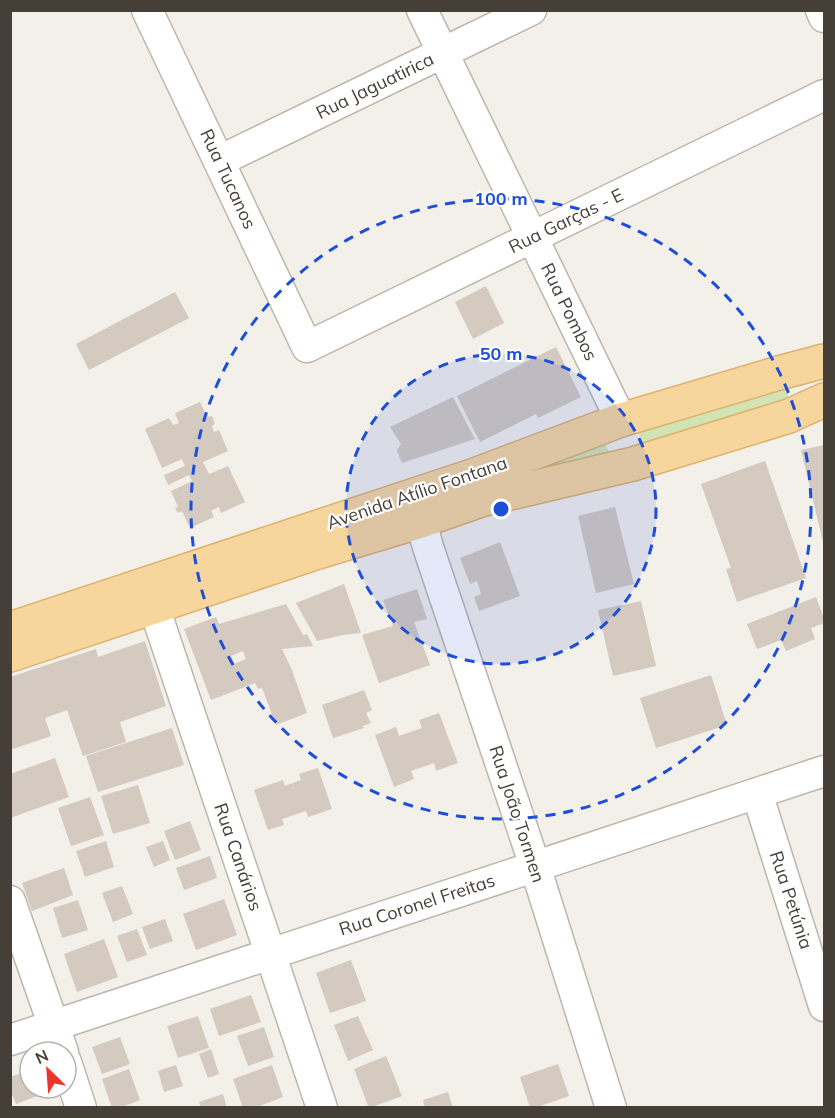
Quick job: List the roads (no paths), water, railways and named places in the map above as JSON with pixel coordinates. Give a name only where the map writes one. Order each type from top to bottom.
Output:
[{"type":"main road","name":"Avenida Atílio Fontana","points":[[10,629],[472,476],[621,420],[825,361]]},
{"type":"main road","points":[[779,373],[789,381],[795,392],[795,405],[789,416]]},
{"type":"main road","name":"Avenida Atílio Fontana","points":[[10,655],[481,500],[633,464],[789,416],[825,400]]},
{"type":"main road","points":[[621,420],[618,432],[619,444],[624,456],[633,464]]},
{"type":"street","name":"Rua Tucanos","points":[[147,10],[307,347]]},
{"type":"street","name":"Rua Pombos","points":[[422,10],[621,420]]},
{"type":"street","name":"Rua Jaguatirica","points":[[219,160],[531,10]]},
{"type":"street","points":[[821,10],[825,17]]},
{"type":"street","name":"Rua Garças - E","points":[[307,347],[825,95]]},
{"type":"street","name":"Rua João Tormen","points":[[421,521],[610,1107]]},
{"type":"street","name":"Rua Canários","points":[[154,607],[322,1107]]},
{"type":"street","name":"Rua Coronel Freitas","points":[[10,1040],[58,1039],[271,954],[825,771]]},
{"type":"street","name":"Rua Petúnia","points":[[757,793],[825,1006]]},
{"type":"street","points":[[10,901],[58,1039]]}]
